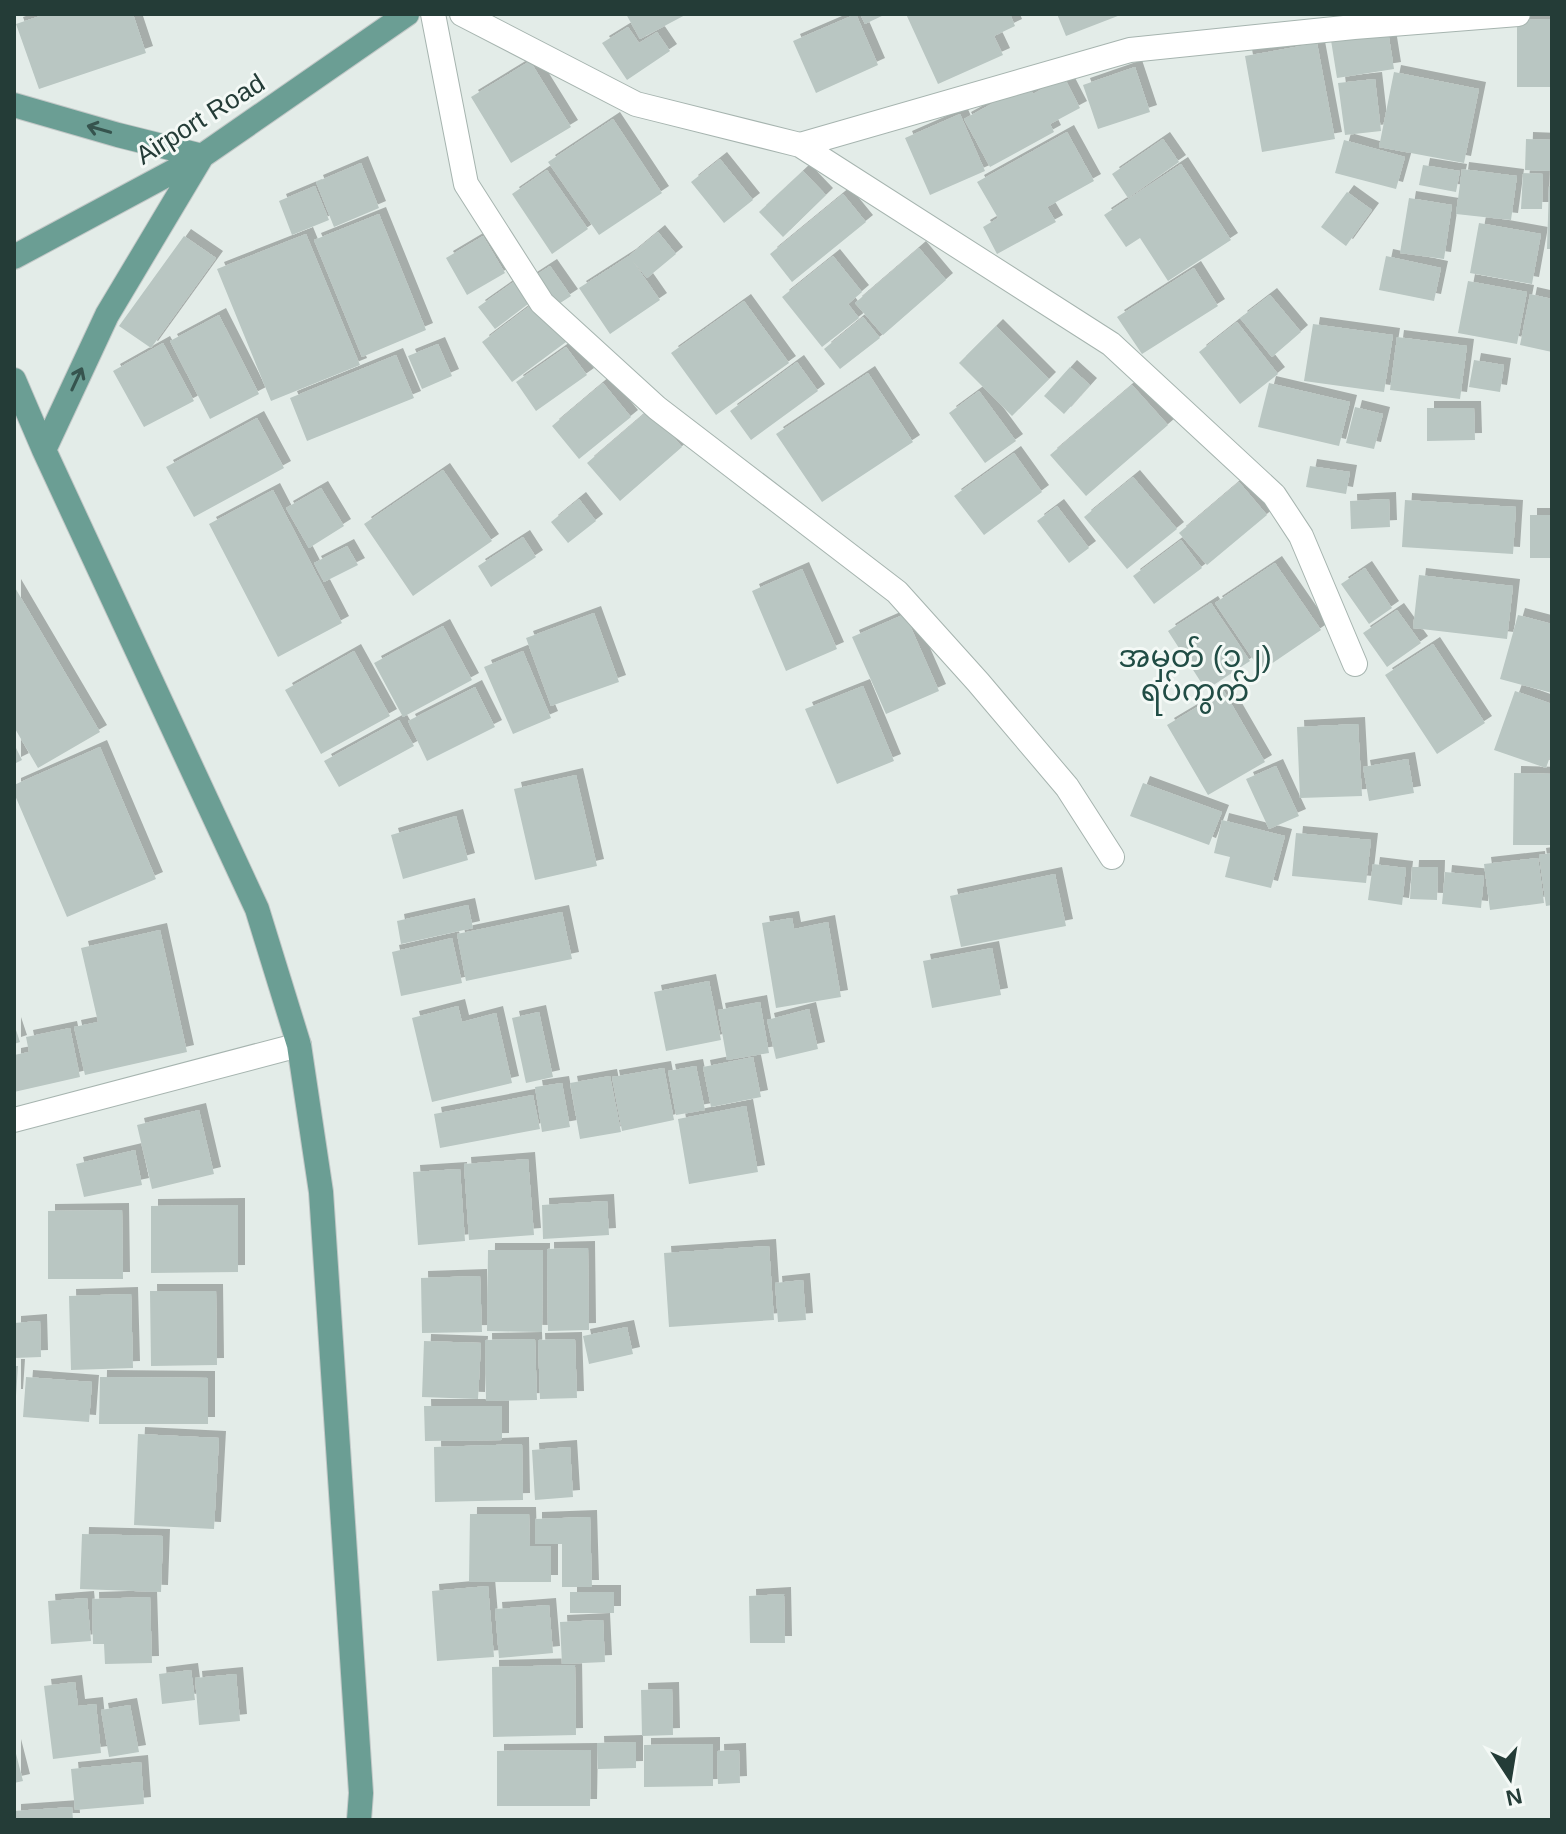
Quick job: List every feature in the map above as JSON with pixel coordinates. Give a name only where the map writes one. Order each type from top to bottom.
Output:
[{"type":"main road","name":"Airport Road","points":[[14,257],[202,156],[407,14]]},
{"type":"main road","points":[[14,105],[202,156],[107,315],[44,450]]},
{"type":"main road","points":[[14,380],[257,909],[299,1045],[321,1192],[361,1793],[359,1820]]},
{"type":"street","points":[[433,14],[466,184],[542,303],[657,408],[897,592],[1067,787],[1112,857]]},
{"type":"street","points":[[462,14],[636,104],[800,145],[1111,344],[1274,495],[1301,536],[1355,664]]},
{"type":"street","points":[[800,145],[1130,50],[1518,14]]},
{"type":"street","points":[[14,1120],[299,1045]]},
{"type":"building","points":[[46,14],[133,14],[146,53],[39,89],[16,24]]},
{"type":"building","points":[[626,14],[687,14],[640,39]]},
{"type":"building","points":[[856,14],[878,65],[816,93],[793,41]]},
{"type":"building","points":[[860,14],[886,14],[865,24]]},
{"type":"building","points":[[906,14],[1010,14],[1015,26],[994,36],[1003,55],[938,84]]},
{"type":"building","points":[[1057,14],[1123,14],[1066,36]]},
{"type":"building","points":[[1552,19],[1552,87],[1517,87],[1517,20]]},
{"type":"building","points":[[1387,25],[1394,69],[1337,78],[1330,34]]},
{"type":"building","points":[[628,27],[639,43],[657,32],[670,51],[627,80],[602,43]]},
{"type":"building","points":[[1317,43],[1335,139],[1262,152],[1245,56]]},
{"type":"building","points":[[530,61],[571,127],[511,163],[471,97]]},
{"type":"building","points":[[1135,67],[1150,112],[1098,129],[1083,85]]},
{"type":"building","points":[[1394,72],[1479,89],[1464,163],[1379,147]]},
{"type":"building","points":[[1064,77],[1080,108],[1050,124],[1054,132],[990,167],[964,119],[1028,84],[1033,94]]},
{"type":"building","points":[[1375,79],[1381,131],[1345,135],[1338,83]]},
{"type":"building","points":[[960,114],[985,171],[930,195],[905,138]]},
{"type":"building","points":[[613,119],[662,193],[599,235],[548,162]]},
{"type":"building","points":[[1067,132],[1094,181],[1047,207],[1056,222],[997,254],[983,227],[998,218],[977,182]]},
{"type":"building","points":[[1163,139],[1179,162],[1128,198],[1112,174]]},
{"type":"building","points":[[1526,139],[1552,140],[1552,171],[1525,170]]},
{"type":"building","points":[[1344,140],[1405,157],[1396,189],[1335,173]]},
{"type":"building","points":[[720,159],[753,200],[724,223],[691,182]]},
{"type":"building","points":[[361,163],[379,208],[334,227],[316,182]]},
{"type":"building","points":[[1181,164],[1231,240],[1168,281],[1140,238],[1126,247],[1104,215]]},
{"type":"building","points":[[1423,165],[1460,171],[1456,192],[1419,185]]},
{"type":"building","points":[[1462,169],[1517,176],[1511,220],[1456,214]]},
{"type":"building","points":[[547,170],[588,229],[552,254],[512,194]]},
{"type":"building","points":[[803,171],[826,195],[783,237],[759,212]]},
{"type":"building","points":[[1523,173],[1543,174],[1542,209],[1521,209]]},
{"type":"building","points":[[315,186],[329,220],[292,235],[279,201]]},
{"type":"building","points":[[1549,186],[1552,186],[1552,249],[1547,249]]},
{"type":"building","points":[[1347,192],[1372,210],[1346,246],[1321,227]]},
{"type":"building","points":[[843,194],[866,222],[792,282],[770,254]]},
{"type":"building","points":[[1409,198],[1452,205],[1444,259],[1400,253]]},
{"type":"building","points":[[379,214],[426,330],[362,357],[314,240]]},
{"type":"building","points":[[1479,223],[1541,234],[1532,284],[1470,273]]},
{"type":"building","points":[[658,232],[676,254],[647,278],[632,260],[660,300],[610,334],[579,288],[629,256]]},
{"type":"building","points":[[306,234],[360,365],[271,401],[217,269]]},
{"type":"building","points":[[184,236],[216,258],[151,348],[119,326]]},
{"type":"building","points":[[483,236],[505,273],[467,295],[446,258]]},
{"type":"building","points":[[919,248],[946,280],[883,335],[855,303]]},
{"type":"building","points":[[833,256],[862,292],[848,304],[859,318],[822,347],[782,297]]},
{"type":"building","points":[[1386,256],[1441,268],[1434,301],[1379,290]]},
{"type":"building","points":[[550,266],[571,296],[551,309],[530,279]]},
{"type":"building","points":[[1194,268],[1218,306],[1142,354],[1117,317]]},
{"type":"building","points":[[515,281],[532,301],[495,329],[478,307]]},
{"type":"building","points":[[1468,281],[1527,292],[1517,344],[1458,333]]},
{"type":"building","points":[[1530,294],[1552,299],[1552,352],[1520,345]]},
{"type":"building","points":[[1270,295],[1301,332],[1272,357],[1240,318]]},
{"type":"building","points":[[744,301],[789,363],[716,415],[671,353]]},
{"type":"building","points":[[535,302],[566,342],[512,382],[482,342]]},
{"type":"building","points":[[219,315],[259,394],[210,419],[170,341]]},
{"type":"building","points":[[863,317],[880,338],[840,369],[824,349]]},
{"type":"building","points":[[1237,322],[1278,374],[1240,404],[1199,352]]},
{"type":"building","points":[[1313,324],[1393,335],[1384,392],[1304,381]]},
{"type":"building","points":[[996,326],[1049,379],[1012,416],[959,363]]},
{"type":"building","points":[[1397,337],[1467,346],[1460,399],[1390,390]]},
{"type":"building","points":[[163,343],[194,401],[144,427],[113,371]]},
{"type":"building","points":[[438,344],[452,376],[422,389],[408,356]]},
{"type":"building","points":[[566,347],[587,375],[536,411],[516,382]]},
{"type":"building","points":[[396,355],[414,398],[307,441],[290,398]]},
{"type":"building","points":[[1474,360],[1504,365],[1500,392],[1469,387]]},
{"type":"building","points":[[797,362],[818,391],[751,440],[730,411]]},
{"type":"building","points":[[1070,367],[1090,385],[1064,414],[1044,396]]},
{"type":"building","points":[[868,373],[913,442],[822,502],[776,434]]},
{"type":"building","points":[[603,383],[631,417],[579,459],[552,426]]},
{"type":"building","points":[[1269,383],[1350,402],[1339,446],[1258,427]]},
{"type":"building","points":[[1132,385],[1168,425],[1086,496],[1050,455]]},
{"type":"building","points":[[979,391],[1016,441],[985,463],[949,413]]},
{"type":"building","points":[[1355,407],[1383,414],[1374,449],[1346,443]]},
{"type":"building","points":[[1427,408],[1474,408],[1475,440],[1427,441]]},
{"type":"building","points":[[650,409],[682,447],[620,501],[587,463]]},
{"type":"building","points":[[257,418],[284,468],[194,517],[166,467]]},
{"type":"building","points":[[1014,453],[1042,492],[984,535],[954,496]]},
{"type":"building","points":[[1310,466],[1350,472],[1346,494],[1306,487]]},
{"type":"building","points":[[443,470],[492,541],[413,596],[364,524]]},
{"type":"building","points":[[1133,477],[1177,529],[1127,569],[1084,517]]},
{"type":"building","points":[[1239,482],[1267,515],[1207,565],[1179,533]]},
{"type":"building","points":[[321,488],[344,526],[309,548],[286,508]]},
{"type":"building","points":[[273,490],[342,623],[278,657],[209,524]]},
{"type":"building","points":[[579,499],[596,521],[568,543],[551,522]]},
{"type":"building","points":[[1389,499],[1390,527],[1351,529],[1350,501]]},
{"type":"building","points":[[1405,500],[1516,507],[1513,554],[1402,547]]},
{"type":"building","points":[[1057,506],[1089,548],[1069,563],[1037,521]]},
{"type":"building","points":[[1530,515],[1552,515],[1552,558],[1530,558]]},
{"type":"building","points":[[523,537],[536,557],[491,587],[478,566]]},
{"type":"building","points":[[1181,540],[1202,568],[1154,604],[1133,576]]},
{"type":"building","points":[[347,546],[358,565],[324,582],[314,563]]},
{"type":"building","points":[[1275,563],[1321,630],[1261,671],[1215,603]]},
{"type":"building","points":[[1365,568],[1392,608],[1369,624],[1341,584]]},
{"type":"building","points":[[802,569],[837,649],[786,671],[752,591]]},
{"type":"building","points":[[1419,575],[1513,586],[1507,639],[1413,628]]},
{"type":"building","points":[[14,586],[100,732],[38,768],[14,727]]},
{"type":"building","points":[[1211,603],[1250,661],[1206,690],[1168,631]]},
{"type":"building","points":[[1397,610],[1421,643],[1387,667],[1363,633]]},
{"type":"building","points":[[594,613],[619,682],[551,706],[526,638]]},
{"type":"building","points":[[905,614],[939,691],[886,714],[852,637]]},
{"type":"building","points":[[1518,615],[1552,624],[1552,693],[1500,679]]},
{"type":"building","points":[[443,626],[472,680],[403,717],[374,663]]},
{"type":"building","points":[[1433,644],[1485,723],[1437,754],[1385,675]]},
{"type":"building","points":[[354,651],[390,716],[321,754],[285,690]]},
{"type":"building","points":[[523,651],[551,718],[513,734],[484,667]]},
{"type":"building","points":[[863,686],[894,761],[837,784],[805,709]]},
{"type":"building","points":[[475,687],[495,727],[427,761],[408,721]]},
{"type":"building","points":[[1224,691],[1265,762],[1208,795],[1167,725]]},
{"type":"building","points":[[1515,691],[1552,704],[1552,751],[1546,768],[1494,750]]},
{"type":"building","points":[[399,720],[414,746],[339,787],[324,761]]},
{"type":"building","points":[[1358,724],[1362,796],[1300,798],[1297,727]]},
{"type":"building","points":[[14,744],[22,760],[14,764]]},
{"type":"building","points":[[100,747],[156,879],[67,917],[14,793],[14,785]]},
{"type":"building","points":[[1408,759],[1414,793],[1369,801],[1363,767]]},
{"type":"building","points":[[1276,766],[1299,816],[1269,829],[1246,779]]},
{"type":"building","points":[[1514,773],[1552,774],[1552,845],[1513,845]]},
{"type":"building","points":[[576,775],[597,866],[535,880],[514,789]]},
{"type":"building","points":[[1143,783],[1222,812],[1209,845],[1130,816]]},
{"type":"building","points":[[456,816],[468,860],[403,879],[391,835]]},
{"type":"building","points":[[1222,820],[1285,836],[1271,888],[1225,877],[1230,857],[1214,853]]},
{"type":"building","points":[[1296,833],[1371,840],[1366,883],[1292,876]]},
{"type":"building","points":[[1552,853],[1552,905],[1546,906],[1539,855]]},
{"type":"building","points":[[1538,858],[1544,903],[1490,910],[1484,864]]},
{"type":"building","points":[[1373,864],[1406,868],[1402,905],[1368,900]]},
{"type":"building","points":[[1412,867],[1438,867],[1437,900],[1410,899]]},
{"type":"building","points":[[1445,872],[1484,876],[1481,908],[1442,904]]},
{"type":"building","points":[[1055,874],[1066,926],[961,947],[950,896]]},
{"type":"building","points":[[468,905],[473,928],[401,944],[397,921]]},
{"type":"building","points":[[562,912],[572,959],[466,981],[457,934]]},
{"type":"building","points":[[792,918],[794,929],[828,922],[841,997],[776,1008],[762,923]]},
{"type":"building","points":[[160,930],[187,1052],[85,1075],[74,1027],[98,1022],[81,948]]},
{"type":"building","points":[[452,938],[462,983],[401,996],[392,952]]},
{"type":"building","points":[[992,948],[1001,995],[932,1008],[923,961]]},
{"type":"building","points":[[709,981],[721,1040],[666,1051],[654,992]]},
{"type":"building","points":[[760,1002],[769,1053],[727,1060],[718,1010]]},
{"type":"building","points":[[458,1006],[462,1022],[496,1013],[512,1083],[432,1102],[412,1018]]},
{"type":"building","points":[[809,1009],[818,1049],[776,1059],[767,1020]]},
{"type":"building","points":[[539,1012],[553,1077],[526,1083],[512,1018]]},
{"type":"building","points":[[14,1024],[20,1042],[14,1044]]},
{"type":"building","points":[[70,1028],[80,1077],[14,1092],[14,1055],[29,1052],[26,1037]]},
{"type":"building","points":[[753,1057],[761,1097],[711,1107],[703,1067]]},
{"type":"building","points":[[696,1066],[705,1110],[676,1115],[668,1071]]},
{"type":"building","points":[[664,1068],[674,1120],[622,1131],[612,1077]]},
{"type":"building","points":[[610,1076],[621,1132],[580,1139],[570,1083]]},
{"type":"building","points":[[562,1083],[570,1127],[542,1132],[535,1087]]},
{"type":"building","points":[[533,1095],[540,1129],[440,1148],[434,1114]]},
{"type":"building","points":[[746,1106],[758,1172],[689,1184],[678,1119]]},
{"type":"building","points":[[199,1110],[214,1174],[152,1189],[137,1125]]},
{"type":"building","points":[[135,1150],[142,1185],[84,1197],[76,1164]]},
{"type":"building","points":[[528,1159],[534,1235],[469,1240],[464,1164]]},
{"type":"building","points":[[460,1169],[465,1241],[418,1245],[413,1172]]},
{"type":"building","points":[[607,1201],[609,1235],[543,1239],[542,1205]]},
{"type":"building","points":[[238,1205],[238,1272],[151,1273],[151,1206]]},
{"type":"building","points":[[122,1210],[123,1279],[48,1279],[48,1211]]},
{"type":"building","points":[[769,1246],[774,1320],[669,1327],[664,1253]]},
{"type":"building","points":[[588,1248],[589,1330],[548,1331],[547,1249]]},
{"type":"building","points":[[488,1250],[543,1250],[542,1332],[487,1331]]},
{"type":"building","points":[[480,1276],[482,1332],[422,1333],[421,1278]]},
{"type":"building","points":[[803,1280],[806,1320],[778,1322],[775,1283]]},
{"type":"building","points":[[150,1291],[216,1291],[217,1365],[151,1366]]},
{"type":"building","points":[[131,1294],[133,1368],[71,1370],[69,1296]]},
{"type":"building","points":[[40,1321],[41,1357],[14,1358],[14,1323]]},
{"type":"building","points":[[627,1327],[633,1354],[589,1364],[583,1336]]},
{"type":"building","points":[[535,1339],[537,1400],[486,1401],[485,1340]]},
{"type":"building","points":[[575,1339],[577,1398],[540,1399],[538,1340]]},
{"type":"building","points":[[424,1341],[481,1343],[478,1399],[422,1397]]},
{"type":"building","points":[[14,1366],[18,1366],[16,1396],[14,1396]]},
{"type":"building","points":[[26,1377],[92,1382],[89,1422],[23,1417]]},
{"type":"building","points":[[100,1377],[208,1378],[208,1424],[99,1424]]},
{"type":"building","points":[[424,1406],[502,1406],[502,1440],[425,1441]]},
{"type":"building","points":[[138,1434],[219,1438],[214,1529],[134,1525]]},
{"type":"building","points":[[522,1444],[523,1500],[435,1502],[434,1447]]},
{"type":"building","points":[[570,1447],[573,1497],[535,1500],[532,1450]]},
{"type":"building","points":[[470,1514],[529,1514],[530,1546],[551,1546],[551,1582],[469,1582]]},
{"type":"building","points":[[590,1517],[592,1587],[562,1587],[562,1544],[535,1544],[535,1519]]},
{"type":"building","points":[[82,1534],[163,1536],[161,1592],[80,1589]]},
{"type":"building","points":[[488,1586],[494,1657],[437,1661],[432,1591]]},
{"type":"building","points":[[570,1592],[614,1592],[614,1613],[570,1613]]},
{"type":"building","points":[[784,1594],[785,1643],[750,1643],[749,1596]]},
{"type":"building","points":[[150,1597],[152,1663],[105,1664],[104,1644],[93,1644],[92,1599]]},
{"type":"building","points":[[87,1598],[91,1641],[51,1644],[48,1601]]},
{"type":"building","points":[[549,1605],[553,1653],[499,1658],[495,1609]]},
{"type":"building","points":[[603,1620],[605,1662],[562,1664],[560,1622]]},
{"type":"building","points":[[575,1665],[576,1735],[493,1737],[492,1667]]},
{"type":"building","points":[[191,1670],[195,1700],[162,1704],[159,1674]]},
{"type":"building","points":[[236,1674],[240,1721],[199,1725],[195,1678]]},
{"type":"building","points":[[75,1682],[78,1706],[96,1704],[101,1753],[53,1759],[44,1686]]},
{"type":"building","points":[[672,1689],[673,1735],[642,1736],[641,1690]]},
{"type":"building","points":[[130,1705],[139,1752],[109,1757],[101,1710]]},
{"type":"building","points":[[636,1742],[636,1768],[598,1769],[597,1743]]},
{"type":"building","points":[[713,1744],[713,1786],[644,1787],[644,1745]]},
{"type":"building","points":[[14,1746],[23,1781],[14,1783]]},
{"type":"building","points":[[591,1750],[590,1806],[497,1806],[497,1751]]},
{"type":"building","points":[[739,1750],[740,1783],[718,1784],[717,1751]]},
{"type":"building","points":[[141,1762],[144,1804],[75,1810],[71,1769]]},
{"type":"building","points":[[72,1807],[73,1820],[14,1820],[14,1811]]},
{"type":"district","name":"အမှတ် (၁၂) ရပ်ကွက်","points":[[1195,673]]}]
